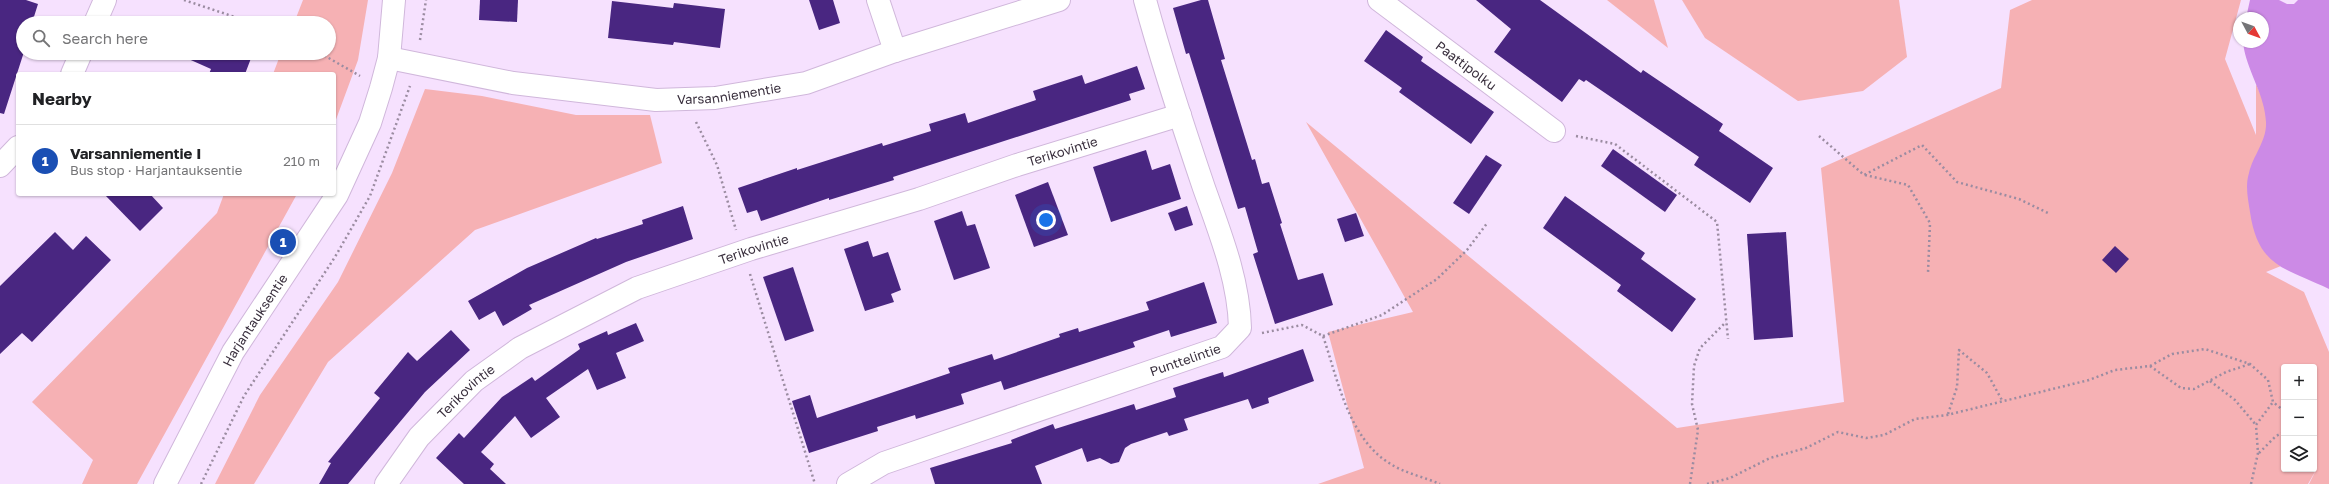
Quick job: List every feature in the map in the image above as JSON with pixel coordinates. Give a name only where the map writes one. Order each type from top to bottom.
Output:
[{"type":"street","points":[[98,16],[105,0]]},
{"type":"street","name":"Harjantauksentie","points":[[165,484],[234,352],[337,195],[370,123],[381,88],[389,58],[394,0]]},
{"type":"street","points":[[878,0],[895,52]]},
{"type":"street","name":"Varsanniementie","points":[[389,58],[513,83],[656,100],[715,98],[806,83],[895,52],[1059,0]]},
{"type":"street","points":[[1145,0],[1180,115],[1227,254],[1240,303],[1240,328]]},
{"type":"street","name":"Paattipolku","points":[[1379,0],[1554,131]]},
{"type":"street","points":[[73,72],[78,60]]},
{"type":"street","name":"Terikovintie","points":[[386,484],[419,437],[474,381],[520,348],[637,288],[743,252],[919,199],[1017,165],[1180,115]]},
{"type":"street","points":[[0,166],[16,149]]},
{"type":"street","name":"Punttelintie","points":[[848,484],[884,462],[1222,346],[1240,328]]},
{"type":"path","points":[[184,0],[232,16]]},
{"type":"path","points":[[332,60],[381,88]]},
{"type":"path","points":[[668,99],[694,118],[717,165],[815,484]]},
{"type":"path","points":[[1554,131],[1615,144],[1717,222],[1728,339]]},
{"type":"path","points":[[1819,136],[1864,175],[1908,185],[1930,223],[1928,273]]},
{"type":"path","points":[[1864,175],[1922,145],[1957,182],[2020,199],[2050,214]]},
{"type":"path","points":[[1322,336],[1382,315],[1436,279],[1467,250],[1488,222]]},
{"type":"path","points":[[1690,484],[1698,430],[1692,404],[1694,366],[1700,348],[1726,322]]},
{"type":"path","points":[[1240,328],[1257,334],[1302,325],[1322,336],[1351,418],[1366,444],[1389,464],[1440,484]]},
{"type":"path","points":[[1707,484],[1730,478],[1770,458],[1806,448],[1838,432],[1866,438],[1884,435],[1915,419],[1947,415],[2003,402],[2089,380],[2115,370],[2150,366],[2172,354],[2205,349],[2250,364],[2268,380],[2273,402],[2281,409]]},
{"type":"path","points":[[1947,415],[1957,387],[1959,350],[1987,373],[2003,402]]},
{"type":"path","points":[[2150,366],[2181,388],[2194,389],[2250,364]]},
{"type":"path","points":[[2210,381],[2235,400],[2256,425],[2258,453],[2251,484]]},
{"type":"path","points":[[2256,425],[2273,402]]},
{"type":"path","points":[[2258,453],[2276,436],[2281,434]]},
{"type":"shaded area","points":[[303,0],[368,0],[358,60],[336,120],[336,72],[274,72],[278,60],[336,60],[336,16],[297,16]]},
{"type":"shaded area","points":[[1607,0],[1654,0],[1668,48]]},
{"type":"shaded area","points":[[1682,0],[1899,0],[1907,57],[1863,91],[1798,101],[1705,38]]},
{"type":"shaded area","points":[[2032,0],[2241,0],[2238,12],[2233,12],[2233,30],[2225,59],[2256,135],[2256,84],[2329,247],[2266,272],[2304,292],[2329,352],[2329,484],[2309,484],[2315,472],[2317,472],[2317,364],[2281,364],[2281,472],[2315,472],[2308,484],[1318,484],[1364,468],[1328,332],[1413,312],[1306,122],[1677,428],[1844,402],[1821,168],[2001,88],[2010,10]]},
{"type":"shaded area","points":[[2250,0],[2279,0],[2287,4],[2294,4],[2298,0],[2329,0],[2329,289],[2276,264],[2260,245],[2254,231],[2248,202],[2247,183],[2251,166],[2262,142],[2266,129],[2266,122],[2263,103],[2249,67],[2244,48],[2269,48],[2269,12],[2247,12]]},
{"type":"shaded area","points":[[425,89],[482,96],[576,115],[650,115],[662,163],[475,230],[328,362],[254,484],[215,484],[260,395],[338,282],[392,173]]},
{"type":"shaded area","points":[[223,196],[296,196],[137,484],[82,484],[93,460],[32,402],[217,213]]},
{"type":"building","points":[[0,0],[26,0],[38,4],[34,16],[16,16],[16,60],[21,60],[18,72],[16,72],[16,77],[4,114],[0,113]]},
{"type":"building","points":[[480,0],[518,0],[517,22],[479,20]]},
{"type":"building","points":[[809,0],[833,0],[840,23],[819,30]]},
{"type":"building","points":[[1201,0],[1208,0],[1225,59],[1221,60],[1252,160],[1255,159],[1262,184],[1269,182],[1282,223],[1280,224],[1298,280],[1323,273],[1333,305],[1275,324],[1253,254],[1258,252],[1245,207],[1238,209],[1189,53],[1186,54],[1173,8]]},
{"type":"building","points":[[1476,0],[1540,0],[1641,73],[1643,70],[1723,124],[1719,131],[1773,168],[1750,203],[1694,165],[1699,157],[1586,80],[1584,82],[1579,79],[1562,102],[1494,52],[1511,29]]},
{"type":"building","points":[[612,1],[673,8],[674,3],[725,9],[720,48],[674,42],[673,45],[608,38]]},
{"type":"building","points":[[1386,30],[1423,57],[1421,61],[1494,112],[1471,144],[1399,92],[1402,88],[1364,61]]},
{"type":"building","points":[[191,60],[250,60],[246,72],[210,72],[211,69]]},
{"type":"building","points":[[1137,66],[1145,89],[1129,94],[1131,100],[893,177],[894,180],[829,200],[829,198],[761,221],[757,210],[747,213],[738,188],[797,168],[797,170],[882,143],[883,146],[931,131],[929,124],[965,113],[968,123],[1036,100],[1033,91],[1082,75],[1085,84]]},
{"type":"building","points":[[1613,149],[1677,195],[1665,212],[1601,166]]},
{"type":"building","points":[[1146,150],[1152,170],[1170,164],[1181,199],[1111,222],[1093,167]]},
{"type":"building","points":[[1486,155],[1502,165],[1469,214],[1453,203]]},
{"type":"building","points":[[1048,182],[1068,235],[1034,247],[1015,195]]},
{"type":"building","points":[[106,196],[152,196],[163,208],[140,231]]},
{"type":"building","points":[[1565,196],[1645,253],[1641,259],[1696,299],[1672,332],[1617,291],[1621,285],[1543,228]]},
{"type":"building","points":[[683,206],[693,239],[626,262],[529,305],[532,309],[503,326],[495,311],[479,320],[468,301],[527,268],[596,238],[597,239],[643,224],[642,220]]},
{"type":"building","points":[[1187,206],[1193,225],[1175,231],[1168,213]]},
{"type":"building","points":[[962,211],[967,226],[975,224],[990,268],[954,280],[934,221]]},
{"type":"building","points":[[1356,213],[1364,236],[1345,242],[1337,219]]},
{"type":"building","points":[[55,232],[73,250],[86,236],[111,260],[32,342],[22,333],[0,354],[0,286]]},
{"type":"building","points":[[1786,232],[1793,337],[1754,340],[1747,234]]},
{"type":"building","points":[[868,241],[873,257],[888,252],[901,290],[891,294],[894,302],[865,311],[844,249]]},
{"type":"building","points":[[2115,246],[2129,259],[2116,273],[2102,260]]},
{"type":"building","points":[[793,267],[814,331],[785,341],[763,277]]},
{"type":"building","points":[[1204,282],[1217,323],[1171,337],[1169,330],[1133,342],[1135,347],[1004,390],[1001,381],[961,394],[964,404],[916,419],[915,415],[877,427],[878,431],[809,453],[792,401],[810,395],[817,418],[950,373],[948,368],[992,354],[994,360],[1060,337],[1059,334],[1078,328],[1079,332],[1149,310],[1146,302]]},
{"type":"building","points":[[636,323],[644,341],[616,353],[626,378],[597,390],[588,369],[546,398],[560,417],[531,438],[515,416],[481,452],[494,464],[490,469],[506,484],[464,484],[436,458],[459,433],[464,438],[502,397],[532,377],[535,381],[580,349],[578,344],[607,331],[608,335]]},
{"type":"building","points":[[451,330],[470,350],[425,392],[348,484],[319,484],[331,463],[328,462],[380,398],[374,393],[408,352],[417,361]]},
{"type":"building","points":[[1303,349],[1314,381],[1268,398],[1269,403],[1252,409],[1248,399],[1184,419],[1188,430],[1169,436],[1167,432],[1131,444],[1125,448],[1119,462],[1111,464],[1100,458],[1087,462],[1082,448],[1035,466],[1042,484],[935,484],[930,468],[1012,443],[1011,440],[1053,424],[1055,429],[1134,404],[1136,410],[1176,397],[1173,388],[1223,372],[1224,377]]},
{"type":"place","name":"Varsanniementie I","points":[[283,242]]}]
